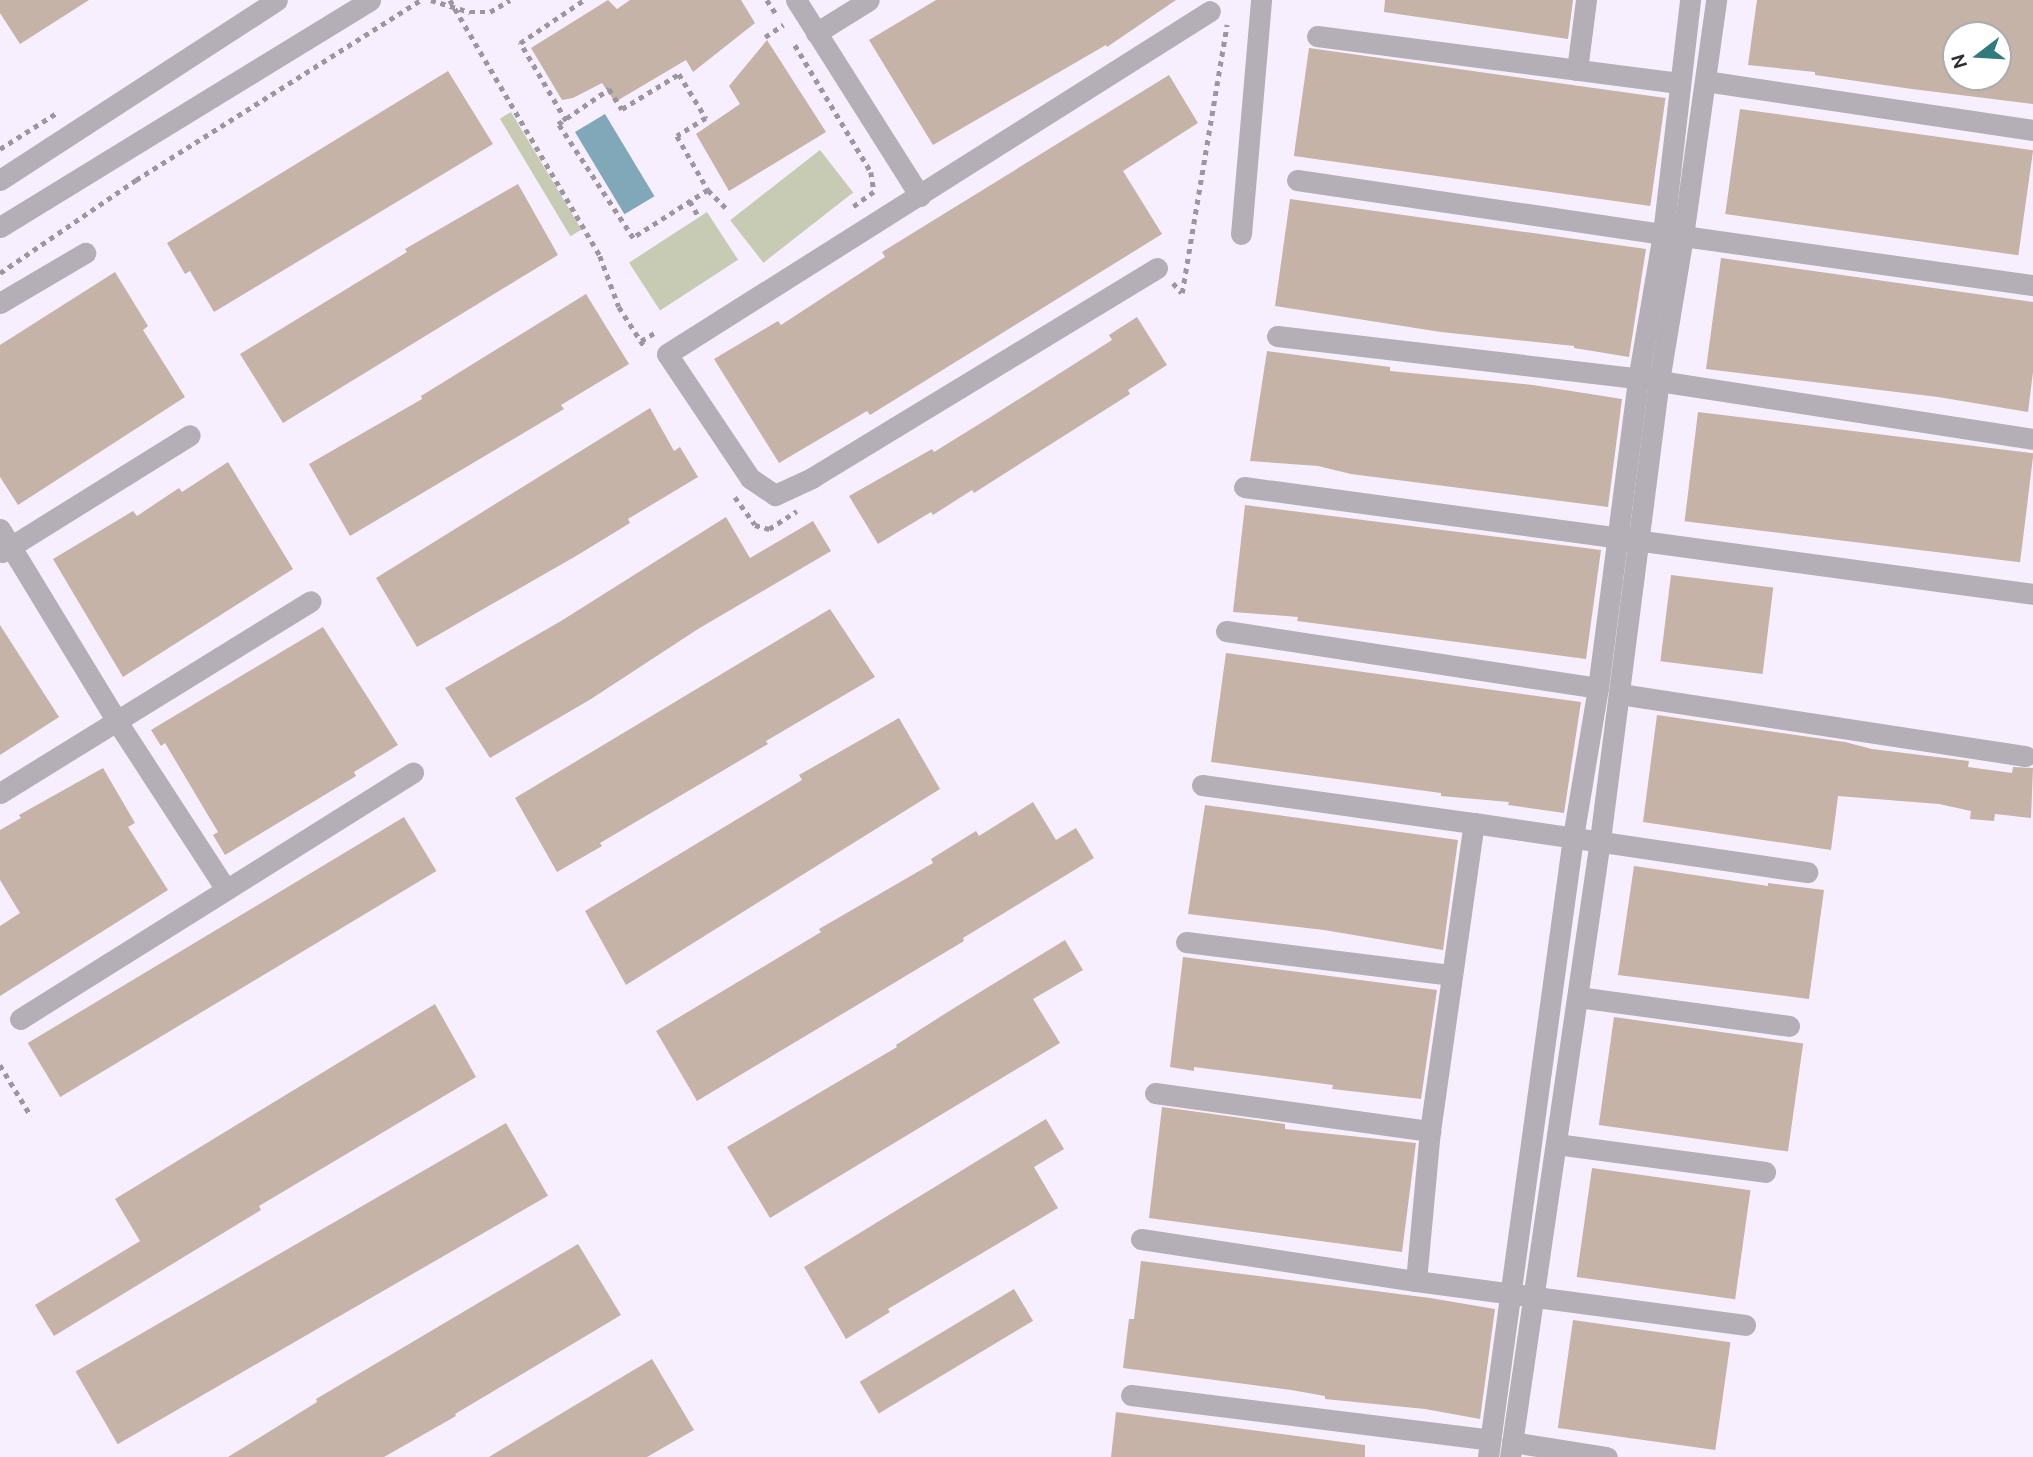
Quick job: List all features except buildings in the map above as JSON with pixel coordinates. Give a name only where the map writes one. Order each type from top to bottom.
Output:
[{"type":"street","points":[[0,180],[276,0]]},
{"type":"street","points":[[0,228],[370,0]]},
{"type":"street","points":[[796,0],[920,196]]},
{"type":"street","points":[[816,33],[869,0]]},
{"type":"street","points":[[1241,234],[1261,0]]},
{"type":"street","points":[[1577,70],[1586,0]]},
{"type":"street","points":[[1673,235],[1679,83],[1690,0]]},
{"type":"street","points":[[1131,1395],[1489,1449],[1573,837],[1598,688],[1616,538],[1649,380],[1673,235],[1704,81],[1716,0]]},
{"type":"street","points":[[1157,268],[812,478],[775,495],[750,478],[667,354],[1220,11]]},
{"type":"street","points":[[1317,36],[1679,83]]},
{"type":"street","points":[[1704,81],[2033,130]]},
{"type":"street","points":[[1297,180],[2033,285]]},
{"type":"street","points":[[0,303],[85,253]]},
{"type":"street","points":[[1277,335],[1649,380],[2033,439]]},
{"type":"street","points":[[1607,1457],[1511,1450],[1620,694],[1639,540],[1649,380]]},
{"type":"street","points":[[190,435],[4,542],[225,888]]},
{"type":"street","points":[[1244,487],[2033,594]]},
{"type":"street","points":[[0,793],[311,601]]},
{"type":"street","points":[[1226,631],[1598,688]]},
{"type":"street","points":[[1620,694],[2025,756]]},
{"type":"street","points":[[20,1019],[413,772]]},
{"type":"street","points":[[1202,785],[1600,840],[1807,872]]},
{"type":"street","points":[[1416,1281],[1430,1131],[1450,975],[1474,823]]},
{"type":"street","points":[[1186,942],[1450,975]]},
{"type":"street","points":[[1578,997],[1789,1026]]},
{"type":"street","points":[[1155,1093],[1430,1131]]},
{"type":"street","points":[[1556,1144],[1765,1172]]},
{"type":"street","points":[[1140,1239],[1416,1281],[1745,1325]]},
{"type":"path","points":[[0,273],[136,180],[421,0]]},
{"type":"path","points":[[431,0],[450,3],[470,12],[490,12],[510,0]]},
{"type":"path","points":[[566,121],[520,43],[584,0]]},
{"type":"path","points":[[767,0],[788,34]]},
{"type":"path","points":[[450,3],[600,256],[619,307],[641,341],[663,327]]},
{"type":"path","points":[[1157,268],[1182,293],[1220,11]]},
{"type":"path","points":[[765,37],[783,26]]},
{"type":"path","points":[[793,43],[871,172],[874,192],[846,212]]},
{"type":"path","points":[[708,190],[633,238],[558,124],[609,89],[622,109],[679,74],[706,118],[677,136],[708,190],[728,209]]},
{"type":"path","points":[[690,201],[699,217]]},
{"type":"path","points":[[0,1065],[31,1116]]},
{"type":"green space","points":[[511,112],[582,229],[570,236],[500,119]]},
{"type":"green space","points":[[820,150],[853,193],[763,263],[730,220]]},
{"type":"green space","points":[[707,212],[738,260],[660,310],[629,263]]},
{"type":"water","points":[[605,114],[654,196],[624,214],[575,132]]}]
